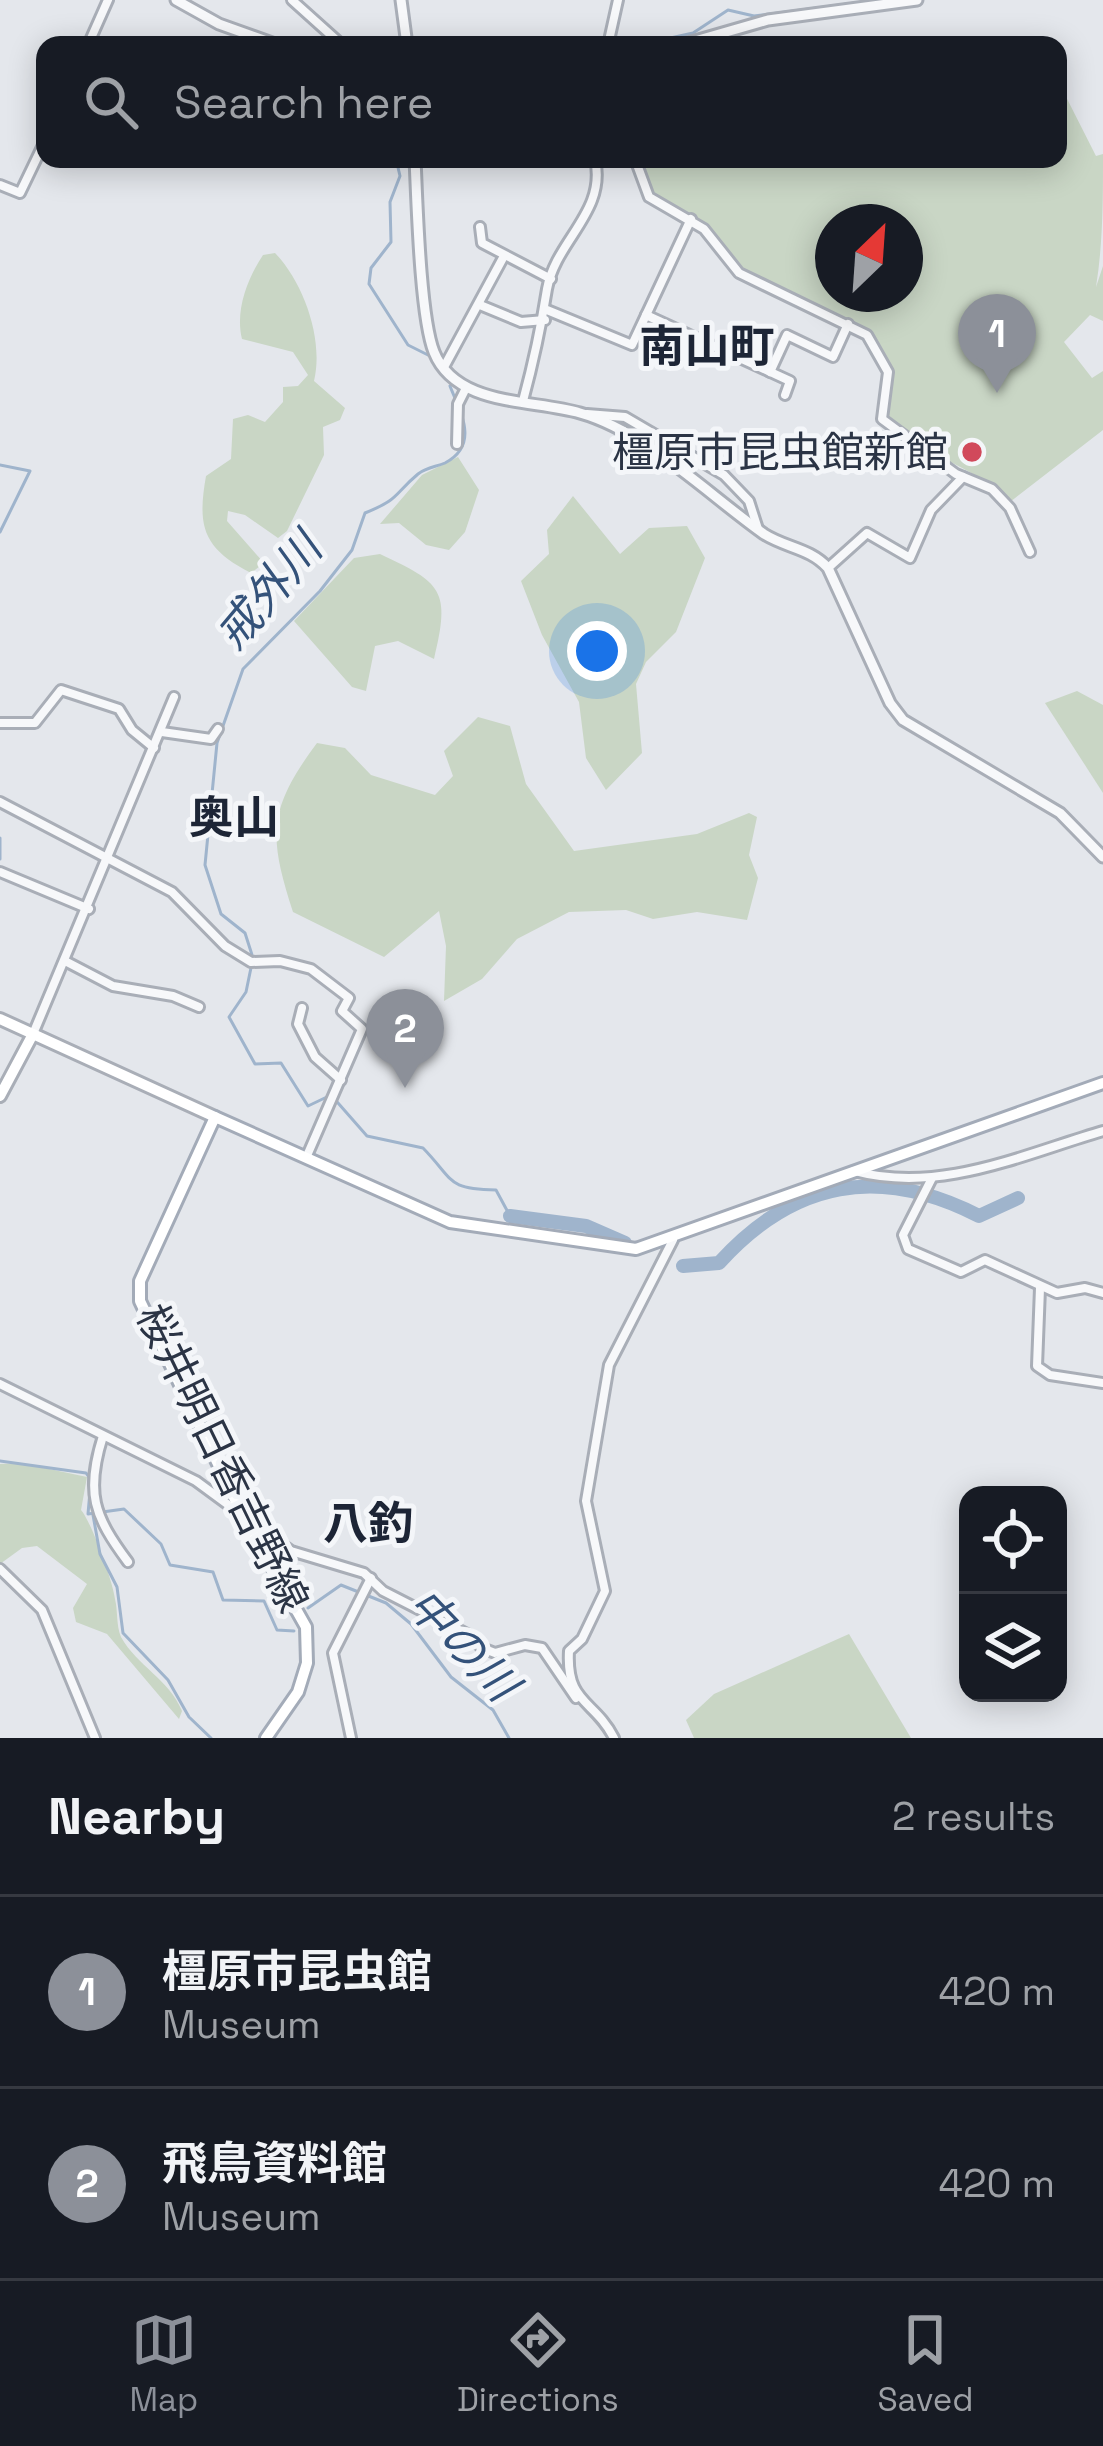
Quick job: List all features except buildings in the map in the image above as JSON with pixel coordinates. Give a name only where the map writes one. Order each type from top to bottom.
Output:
[{"type":"main road","points":[[0,1019],[450,1222],[600,1247],[636,1249],[673,1240],[853,1170],[1103,1082]]},
{"type":"main road","points":[[0,1096],[33,1034]]},
{"type":"main road","name":"桜井明日香吉野線","points":[[215,1117],[140,1281],[140,1300],[242,1512],[297,1609],[308,1645],[298,1692],[266,1738]]},
{"type":"street","points":[[92,36],[108,0]]},
{"type":"street","points":[[176,0],[253,36]]},
{"type":"street","points":[[292,0],[332,36]]},
{"type":"street","points":[[401,0],[406,36]]},
{"type":"street","points":[[610,36],[618,0]]},
{"type":"street","points":[[712,36],[768,20],[917,0]]},
{"type":"street","points":[[0,185],[20,193],[36,160]]},
{"type":"street","points":[[416,168],[432,346],[462,397],[458,444]]},
{"type":"street","points":[[523,401],[551,279],[598,192],[596,168]]},
{"type":"street","points":[[638,168],[649,197],[691,219],[739,274],[848,324],[874,341],[886,364],[882,419],[963,477],[987,485],[1006,503],[1030,552]]},
{"type":"street","points":[[480,305],[520,322],[546,315],[632,345],[691,219]]},
{"type":"street","points":[[480,227],[479,241],[551,279]]},
{"type":"street","points":[[444,367],[504,256]]},
{"type":"street","points":[[646,315],[790,381],[785,395]]},
{"type":"street","points":[[770,372],[787,335],[833,357],[848,324]]},
{"type":"street","points":[[462,397],[625,417],[724,475],[749,501],[759,530]]},
{"type":"street","points":[[586,414],[714,492],[759,530],[806,550],[828,568],[902,720],[1060,813],[1103,857]]},
{"type":"street","points":[[828,568],[867,533],[910,557],[931,510],[963,477]]},
{"type":"street","points":[[0,723],[35,723],[61,689],[119,710],[132,730],[154,748]]},
{"type":"street","points":[[33,1034],[174,698]]},
{"type":"street","points":[[162,732],[211,739],[218,729]]},
{"type":"street","points":[[0,802],[172,892],[225,946],[254,963],[280,961],[311,969],[350,998],[342,1011],[362,1029],[306,1158]]},
{"type":"street","points":[[0,872],[89,909]]},
{"type":"street","points":[[65,961],[113,986],[173,996],[199,1006]]},
{"type":"street","points":[[302,1008],[298,1024],[315,1058],[341,1081]]},
{"type":"street","points":[[853,1170],[885,1179],[932,1178],[1009,1162],[1103,1131]]},
{"type":"street","points":[[932,1178],[903,1235],[908,1249],[961,1272],[986,1259],[1040,1288],[1103,1293]]},
{"type":"street","points":[[576,1698],[569,1651],[596,1616],[604,1591],[586,1501],[607,1377],[613,1353],[673,1240]]},
{"type":"street","points":[[1040,1288],[1037,1366],[1050,1376],[1103,1383]]},
{"type":"street","points":[[0,1384],[196,1481],[291,1551],[371,1578],[383,1591],[495,1653],[525,1645],[542,1648],[576,1698],[602,1719],[614,1738]]},
{"type":"street","points":[[103,1436],[93,1466],[98,1514],[128,1562]]},
{"type":"street","points":[[0,1569],[42,1610],[95,1738]]},
{"type":"street","points":[[350,1738],[333,1653],[371,1578]]},
{"type":"green space","points":[[1067,99],[1096,156],[1103,154],[1096,287],[1103,266],[1103,321],[1090,315],[1064,342],[1092,378],[1103,371],[1103,430],[1010,502],[980,478],[912,439],[884,411],[888,378],[881,352],[867,333],[830,312],[923,312],[923,204],[815,204],[815,305],[742,269],[701,221],[655,201],[643,168],[1067,168]]},
{"type":"green space","points":[[275,253],[295,280],[309,313],[316,348],[314,381],[345,408],[340,420],[323,427],[324,455],[287,531],[278,538],[245,515],[228,511],[227,521],[264,563],[251,573],[213,545],[204,523],[203,494],[206,476],[231,459],[233,419],[248,415],[265,422],[283,402],[283,387],[298,386],[308,375],[293,352],[242,339],[241,306],[247,285],[263,255]]},
{"type":"green space","points":[[458,457],[479,490],[465,532],[449,550],[426,545],[399,523],[380,524],[422,475]]},
{"type":"green space","points":[[573,496],[620,554],[649,528],[687,526],[705,558],[676,632],[646,662],[636,684],[642,753],[606,790],[586,758],[579,702],[542,635],[521,581],[549,554],[547,530]]},
{"type":"green space","points":[[380,554],[429,582],[441,603],[441,618],[434,659],[398,641],[375,646],[366,691],[352,687],[294,621],[354,558]]},
{"type":"green space","points":[[1077,691],[1103,705],[1103,793],[1045,703]]},
{"type":"green space","points":[[478,717],[510,726],[526,784],[574,851],[697,834],[749,813],[757,817],[749,855],[758,878],[747,920],[697,912],[653,919],[626,910],[569,912],[517,939],[482,979],[444,1001],[446,946],[439,911],[384,957],[293,912],[279,862],[277,823],[289,786],[317,743],[345,748],[371,775],[435,795],[453,776],[444,751]]},
{"type":"green space","points":[[21,1463],[87,1477],[81,1510],[110,1579],[121,1637],[176,1700],[182,1711],[179,1719],[107,1634],[76,1622],[73,1608],[87,1584],[37,1546],[22,1548],[0,1564],[0,1464]]},
{"type":"green space","points":[[849,1634],[911,1738],[694,1738],[686,1720],[714,1694]]},
{"type":"waterway","name":"戒外川","points":[[680,36],[693,33],[728,10],[754,16],[878,0]]},
{"type":"waterway","name":"戒外川","points":[[398,168],[400,176],[390,202],[391,242],[371,268],[369,284],[408,345],[430,356]]},
{"type":"waterway","name":"戒外川","points":[[450,386],[465,437],[456,455],[421,472],[391,500],[365,513],[352,550],[320,591],[243,669],[217,743],[205,865],[221,914],[245,933],[253,958],[246,992],[229,1017],[255,1064],[281,1063],[308,1106],[331,1095],[367,1136],[423,1148],[459,1185],[496,1190],[510,1216]]},
{"type":"waterway","name":"中の川","points":[[0,465],[30,471],[0,532]]},
{"type":"waterway","name":"中の川","points":[[0,838],[0,859]]},
{"type":"waterway","name":"戒外川","points":[[683,1266],[719,1263],[777,1213],[840,1189],[907,1190],[979,1216],[1018,1198]]},
{"type":"waterway","name":"戒外川","points":[[510,1216],[586,1226],[625,1243]]},
{"type":"waterway","name":"中の川","points":[[0,1461],[86,1473],[91,1480],[88,1514],[124,1509],[161,1544],[170,1565],[213,1572],[223,1600],[264,1601],[277,1630],[294,1631]]},
{"type":"waterway","points":[[93,1515],[100,1554],[117,1587],[123,1633],[168,1680],[189,1717],[211,1738]]},
{"type":"waterway","name":"中の川","points":[[308,1608],[341,1585],[386,1603],[411,1624],[451,1677],[493,1710],[509,1738]]},
{"type":"place","name":"橿原市昆虫館","points":[[997,393]]},
{"type":"place","name":"橿原市昆虫館新館","points":[[972,452]]},
{"type":"place","name":"飛鳥資料館","points":[[405,1088]]},
{"type":"district","name":"南山町","points":[[707,346]]},
{"type":"district","name":"奥山","points":[[234,817]]},
{"type":"district","name":"八釣","points":[[368,1523]]}]
